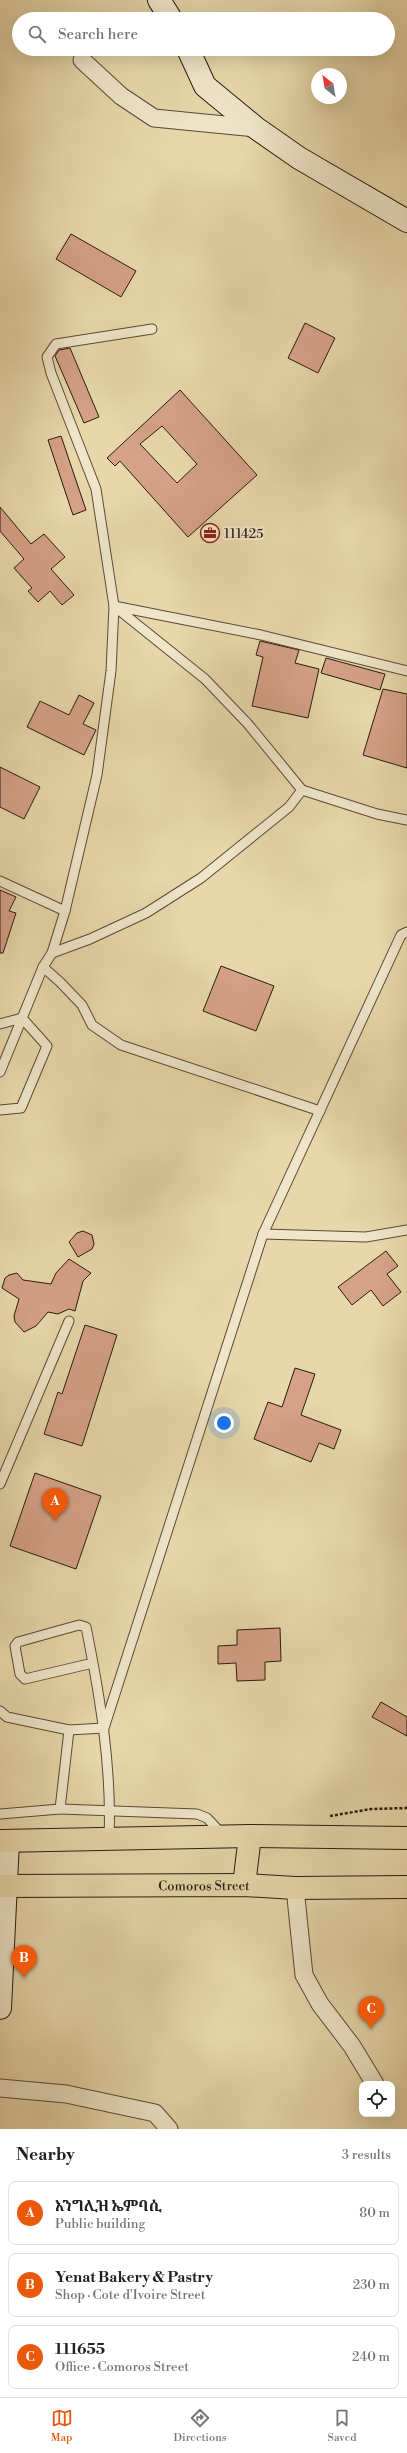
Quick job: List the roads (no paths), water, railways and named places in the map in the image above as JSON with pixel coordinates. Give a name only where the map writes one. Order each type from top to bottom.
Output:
[{"type":"main road","points":[[4,1841],[224,1836],[407,1838]]},
{"type":"main road","points":[[244,1885],[250,1836]]},
{"type":"main road","name":"Comoros Street","points":[[2,1886],[244,1885],[295,1888],[407,1887]]},
{"type":"street","points":[[159,0],[167,12]]},
{"type":"street","points":[[191,56],[205,86],[256,128],[299,158],[407,221]]},
{"type":"street","points":[[82,60],[121,96],[154,118],[256,128]]},
{"type":"street","points":[[0,2008],[4,1841]]},
{"type":"street","points":[[295,1888],[304,1975],[320,2004],[352,2046],[373,2081]]},
{"type":"street","points":[[0,2088],[66,2094],[155,2113],[169,2129]]},
{"type":"lane","points":[[0,1072],[43,967],[52,953],[64,911],[97,775],[112,671],[114,606],[96,489],[51,373],[47,357],[56,344],[152,329]]},
{"type":"lane","points":[[114,606],[260,635],[407,671]]},
{"type":"lane","points":[[114,606],[205,679],[248,724],[302,790],[377,814],[407,820]]},
{"type":"lane","points":[[52,953],[90,939],[146,913],[201,878],[289,806],[302,790]]},
{"type":"lane","points":[[0,881],[64,911]]},
{"type":"lane","points":[[104,1728],[263,1234],[401,935],[407,932]]},
{"type":"lane","points":[[43,967],[82,1005],[92,1025],[120,1045],[320,1111]]},
{"type":"lane","points":[[0,1024],[22,1018]]},
{"type":"lane","points":[[0,1110],[21,1108],[47,1046],[22,1018]]},
{"type":"lane","points":[[263,1234],[366,1237],[407,1230]]},
{"type":"lane","points":[[0,1484],[69,1321]]},
{"type":"lane","points":[[93,1663],[25,1680],[20,1674],[14,1646],[18,1642],[82,1625],[86,1627],[93,1663],[104,1728],[110,1811],[109,1839]]},
{"type":"lane","points":[[0,1711],[7,1717],[69,1730],[104,1728]]},
{"type":"lane","points":[[60,1809],[69,1730]]},
{"type":"lane","points":[[0,1814],[60,1809],[197,1814],[207,1818],[224,1836]]},
{"type":"place","name":"111425","points":[[210,533]]},
{"type":"place","name":"እንግሊዝ ኤምባሲ","points":[[55,1521]]},
{"type":"place","name":"Yenat Bakery & Pastry","points":[[24,1978]]},
{"type":"place","name":"111655","points":[[371,2029]]}]
